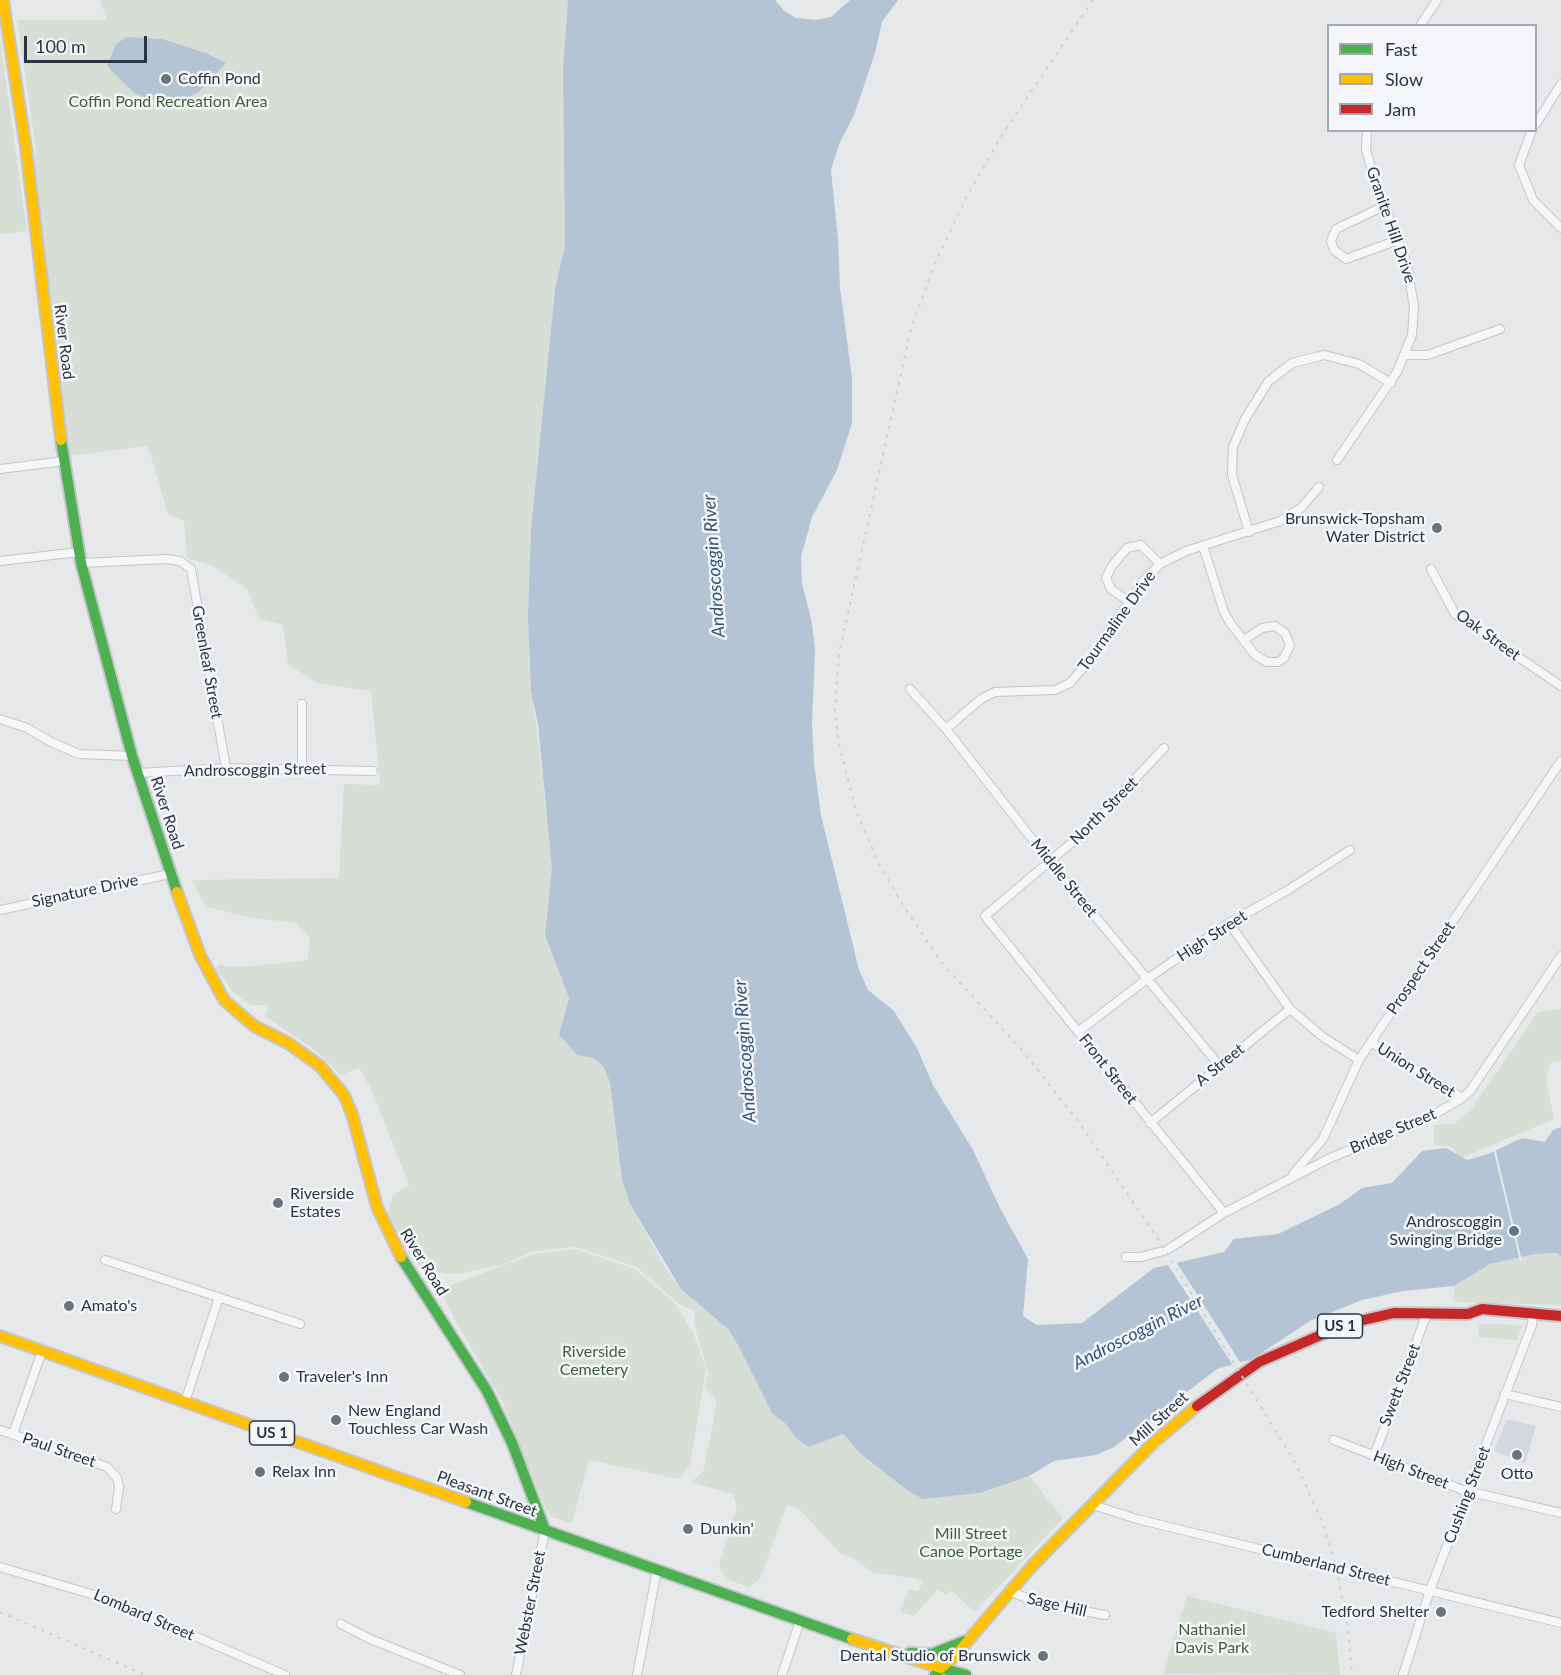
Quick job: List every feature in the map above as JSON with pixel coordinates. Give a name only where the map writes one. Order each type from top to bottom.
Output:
[{"type":"main road","name":"River Road","points":[[3,0],[26,148],[64,461],[80,557],[132,756],[170,874],[204,965],[224,1000],[255,1026],[288,1043],[320,1066],[344,1095],[352,1114],[377,1207],[392,1243],[487,1391],[512,1443],[544,1530]]},
{"type":"main road","name":"Mill Street","points":[[938,1671],[955,1656],[1009,1591],[1092,1504],[1186,1413],[1259,1362],[1346,1324],[1394,1313],[1468,1314],[1482,1310],[1511,1310],[1532,1315],[1561,1316]]},
{"type":"main road","name":"Pleasant Street","points":[[0,1336],[888,1651],[938,1671],[966,1675]]},
{"type":"main road","name":"US 1","points":[[888,1651],[932,1654],[967,1640]]},
{"type":"street","points":[[1421,24],[1437,0]]},
{"type":"street","points":[[1537,122],[1561,84]]},
{"type":"street","name":"Granite Hill Drive","points":[[1367,132],[1366,149],[1372,172],[1413,286],[1412,335],[1405,355]]},
{"type":"street","points":[[1531,132],[1519,165],[1533,200],[1561,228]]},
{"type":"street","points":[[1384,206],[1336,229],[1331,241],[1334,250],[1346,259],[1398,240]]},
{"type":"street","points":[[1337,460],[1390,383],[1405,355],[1428,355],[1500,329]]},
{"type":"street","points":[[1249,532],[1232,475],[1233,447],[1245,419],[1268,382],[1292,363],[1324,355],[1359,364],[1390,383]]},
{"type":"street","points":[[0,469],[64,461]]},
{"type":"street","name":"Tourmaline Drive","points":[[946,729],[981,699],[995,692],[1055,690],[1070,683],[1087,663],[1128,601],[1160,564],[1203,546],[1280,521],[1301,508],[1319,486]]},
{"type":"street","points":[[1128,601],[1111,589],[1106,578],[1112,566],[1127,548],[1141,545],[1160,564]]},
{"type":"street","points":[[1203,546],[1224,612],[1244,640],[1255,655],[1267,662],[1278,662],[1284,657],[1290,645],[1285,633],[1275,627],[1262,628],[1244,640]]},
{"type":"street","points":[[0,561],[80,557]]},
{"type":"street","name":"Greenleaf Street","points":[[80,557],[180,561],[191,569],[226,768]]},
{"type":"street","name":"Oak Street","points":[[1431,569],[1455,614],[1561,686]]},
{"type":"street","name":"Middle Street","points":[[910,689],[946,729],[1050,862],[1220,1065]]},
{"type":"street","points":[[302,704],[302,769]]},
{"type":"street","points":[[0,719],[27,728],[79,754],[132,756]]},
{"type":"street","name":"North Street","points":[[985,916],[1089,828],[1164,748]]},
{"type":"street","name":"Prospect Street","points":[[1290,1178],[1313,1152],[1331,1124],[1359,1060],[1561,761]]},
{"type":"street","name":"Androscoggin Street","points":[[138,773],[226,768],[373,771]]},
{"type":"street","name":"High Street","points":[[1079,1031],[1147,979],[1229,923],[1288,890],[1350,850]]},
{"type":"street","name":"Signature Drive","points":[[0,910],[170,874]]},
{"type":"street","name":"Front Street","points":[[985,916],[1224,1213]]},
{"type":"street","name":"Union Street","points":[[1229,923],[1290,1008],[1323,1036],[1359,1060]]},
{"type":"street","name":"Bridge Street","points":[[1224,1213],[1330,1158],[1430,1117],[1462,1098],[1470,1090],[1561,956]]},
{"type":"street","name":"A Street","points":[[1150,1123],[1290,1008]]},
{"type":"street","name":"Union Street","points":[[1371,1042],[1462,1098]]},
{"type":"street","points":[[1126,1257],[1141,1257],[1167,1250],[1224,1213]]},
{"type":"street","points":[[105,1260],[300,1324]]},
{"type":"street","points":[[185,1402],[219,1297]]},
{"type":"street","name":"Swett Street","points":[[1374,1456],[1427,1313]]},
{"type":"street","name":"Cushing Street","points":[[1402,1675],[1430,1590],[1533,1325],[1532,1315]]},
{"type":"street","points":[[14,1434],[42,1351]]},
{"type":"street","points":[[1505,1394],[1561,1407]]},
{"type":"street","name":"Paul Street","points":[[0,1430],[107,1467],[117,1478],[119,1487],[116,1509]]},
{"type":"street","name":"High Street","points":[[1334,1440],[1468,1490],[1561,1513]]},
{"type":"street","name":"Cumberland Street","points":[[1092,1504],[1137,1519],[1561,1623]]},
{"type":"street","name":"Webster Street","points":[[516,1675],[544,1530]]},
{"type":"street","name":"Lombard Street","points":[[0,1567],[108,1599],[285,1675]]},
{"type":"street","points":[[637,1675],[657,1570]]},
{"type":"street","name":"Sage Hill","points":[[1009,1591],[1037,1602],[1105,1615]]},
{"type":"street","points":[[782,1675],[800,1621]]},
{"type":"street","points":[[341,1624],[370,1639],[460,1675]]},
{"type":"shaded area","points":[[1507,1419],[1536,1426],[1525,1463],[1494,1451]]},
{"type":"green space","points":[[100,0],[568,0],[563,69],[565,245],[555,289],[531,529],[529,662],[553,868],[545,935],[569,998],[559,1035],[577,1055],[593,1058],[603,1066],[610,1082],[622,1180],[630,1204],[666,1269],[681,1289],[728,1329],[772,1413],[786,1424],[796,1438],[809,1447],[843,1434],[861,1454],[908,1491],[923,1498],[980,1493],[1029,1476],[1063,1518],[975,1612],[952,1591],[946,1594],[937,1590],[914,1616],[900,1612],[908,1590],[918,1591],[923,1582],[913,1578],[874,1573],[854,1559],[841,1554],[800,1510],[787,1504],[760,1579],[749,1587],[726,1579],[719,1565],[737,1507],[733,1494],[691,1482],[703,1472],[717,1403],[705,1388],[708,1373],[695,1326],[694,1311],[679,1304],[636,1267],[575,1247],[535,1251],[501,1265],[457,1274],[423,1271],[402,1244],[388,1214],[393,1195],[409,1185],[373,1093],[359,1068],[341,1075],[316,1051],[265,1016],[268,1008],[266,1005],[251,1005],[233,992],[215,968],[221,964],[228,967],[255,966],[308,960],[310,938],[294,922],[258,919],[206,907],[192,880],[339,878],[344,784],[380,785],[371,691],[317,683],[288,664],[283,625],[259,619],[247,589],[213,566],[187,558],[184,521],[168,514],[148,446],[68,456],[39,220],[34,157],[36,149],[17,20],[107,20]]},
{"type":"green space","points":[[0,38],[27,231],[0,234]]},
{"type":"green space","points":[[1561,1009],[1561,1061],[1550,1063],[1546,1078],[1554,1119],[1461,1158],[1450,1146],[1434,1145],[1434,1125],[1454,1124],[1471,1109],[1538,1012]]},
{"type":"green space","name":"Riverside Cemetery","points":[[575,1249],[635,1269],[673,1301],[693,1332],[706,1369],[690,1465],[679,1479],[589,1460],[572,1523],[552,1517],[546,1510],[503,1402],[457,1324],[440,1289],[534,1254]]},
{"type":"green space","points":[[1557,1253],[1561,1257],[1561,1305],[1454,1302],[1454,1286],[1490,1264],[1535,1254]]},
{"type":"green space","points":[[1479,1324],[1522,1325],[1517,1340],[1478,1337]]},
{"type":"green space","name":"Nathaniel Davis Park","points":[[1187,1596],[1336,1633],[1340,1675],[1163,1674]]},
{"type":"water","name":"Androscoggin River","points":[[568,0],[775,0],[784,11],[796,18],[816,20],[831,17],[850,0],[898,0],[882,22],[875,53],[854,115],[839,144],[831,170],[840,288],[852,378],[852,423],[837,470],[812,517],[801,557],[802,583],[812,623],[815,650],[812,723],[814,763],[821,815],[859,970],[868,990],[894,1011],[917,1048],[933,1085],[973,1150],[1000,1208],[1028,1259],[1023,1316],[1037,1325],[1082,1323],[1154,1268],[1224,1252],[1234,1239],[1278,1234],[1340,1204],[1362,1188],[1392,1183],[1422,1151],[1446,1148],[1467,1160],[1488,1154],[1522,1138],[1545,1142],[1553,1130],[1561,1127],[1561,1257],[1557,1253],[1535,1254],[1490,1264],[1454,1286],[1403,1291],[1362,1300],[1310,1321],[1252,1359],[1217,1369],[1114,1447],[1096,1455],[1054,1461],[1029,1476],[980,1493],[923,1499],[908,1491],[861,1454],[843,1434],[809,1447],[796,1438],[786,1424],[772,1413],[728,1329],[681,1289],[630,1204],[622,1180],[610,1082],[603,1066],[593,1058],[577,1055],[559,1035],[569,998],[545,935],[552,868],[538,724],[531,691],[528,617],[531,529],[555,289],[565,245],[563,69]]},
{"type":"water","name":"Coffin Pond","points":[[127,37],[162,39],[206,53],[226,63],[200,91],[171,107],[134,93],[107,66],[116,44]]},
{"type":"pier","points":[[1495,1147],[1522,1261],[1520,1261],[1493,1148]]},
{"type":"pier","points":[[1175,1260],[1242,1365],[1234,1367],[1166,1262]]},
{"type":"railway","points":[[1093,0],[1002,135],[967,196],[935,263],[911,328],[839,654],[835,712],[839,744],[856,811],[879,864],[903,905],[941,962],[1022,1050],[1078,1121],[1160,1242],[1297,1466],[1323,1524],[1336,1567],[1348,1630],[1352,1675]]},
{"type":"railway","points":[[0,1612],[145,1675]]},
{"type":"traffic: fast","points":[[61,440],[81,563],[132,756],[177,892]]},
{"type":"traffic: fast","points":[[401,1257],[487,1391],[512,1443],[545,1530]]},
{"type":"traffic: fast","points":[[466,1502],[852,1639]]},
{"type":"traffic: fast","points":[[910,1653],[932,1654],[965,1641]]},
{"type":"traffic: fast","points":[[935,1675],[941,1668],[966,1675]]},
{"type":"traffic: slow","points":[[3,0],[26,148],[61,440]]},
{"type":"traffic: slow","points":[[177,892],[200,955],[224,1000],[254,1026],[288,1043],[320,1066],[344,1095],[352,1114],[377,1207],[401,1257]]},
{"type":"traffic: slow","points":[[0,1336],[466,1502]]},
{"type":"traffic: slow","points":[[852,1639],[941,1668],[955,1656],[1032,1566],[1153,1443],[1197,1406]]},
{"type":"traffic: jam","points":[[1197,1406],[1259,1362],[1346,1324],[1394,1313],[1468,1314],[1482,1309],[1561,1316]]},
{"type":"place","name":"Coffin Pond","points":[[166,79]]},
{"type":"place","name":"Brunswick-Topsham Water District","points":[[1437,528]]},
{"type":"place","name":"Riverside Estates","points":[[278,1203]]},
{"type":"place","name":"Androscoggin Swinging Bridge","points":[[1514,1231]]},
{"type":"place","name":"Amato's","points":[[69,1306]]},
{"type":"place","name":"Traveler's Inn","points":[[284,1377]]},
{"type":"place","name":"New England Touchless Car Wash","points":[[336,1420]]},
{"type":"place","name":"Otto","points":[[1517,1455]]},
{"type":"place","name":"Relax Inn","points":[[260,1472]]},
{"type":"place","name":"Dunkin'","points":[[688,1529]]},
{"type":"place","name":"Tedford Shelter","points":[[1441,1612]]},
{"type":"place","name":"Dental Studio of Brunswick","points":[[1043,1656]]},
{"type":"park label","name":"Coffin Pond Recreation Area","points":[[168,102]]},
{"type":"park label","name":"Mill Street Canoe Portage","points":[[971,1543]]}]
